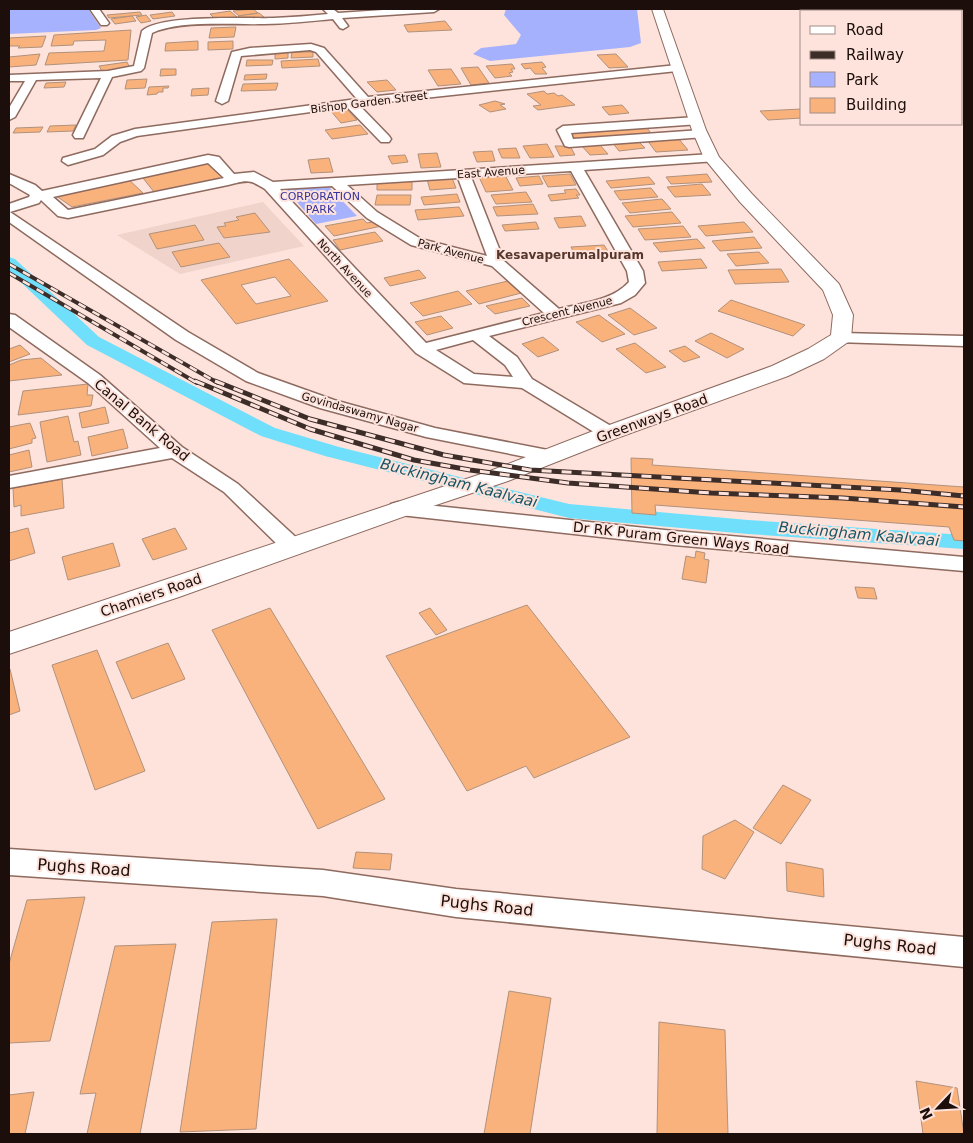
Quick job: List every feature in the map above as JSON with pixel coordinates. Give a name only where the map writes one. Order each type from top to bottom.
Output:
[{"type":"street","points":[[94,9],[104,23]]},
{"type":"street","points":[[256,9],[287,34],[318,49],[365,101]]},
{"type":"street","points":[[222,101],[236,49],[287,34],[332,12],[434,9]]},
{"type":"street","points":[[657,9],[698,128],[712,158],[746,198],[832,288],[843,315],[841,338],[964,341]]},
{"type":"street","points":[[332,12],[344,26]]},
{"type":"street","points":[[196,13],[206,22]]},
{"type":"street","points":[[9,78],[108,74],[138,69],[147,31],[151,28],[206,22],[241,26],[271,21]]},
{"type":"street","name":"Bishop Garden Street","points":[[68,161],[99,152],[116,139],[135,133],[365,101],[676,68]]},
{"type":"street","points":[[79,135],[108,74]]},
{"type":"street","points":[[9,117],[32,78]]},
{"type":"street","points":[[350,103],[384,139]]},
{"type":"street","points":[[698,128],[569,143],[563,130],[698,128]]},
{"type":"street","name":"East Avenue","points":[[270,186],[712,158]]},
{"type":"street","points":[[231,178],[214,160],[208,159],[131,174],[43,195],[63,213],[68,214],[228,181],[231,178],[254,176],[270,186]]},
{"type":"street","name":"Crescent Avenue","points":[[422,349],[615,300],[629,292],[637,283],[635,271],[575,166]]},
{"type":"street","points":[[464,173],[497,264],[555,314]]},
{"type":"street","points":[[131,174],[149,196]]},
{"type":"street","points":[[9,178],[30,188],[37,194],[34,200],[9,208]]},
{"type":"street","name":"Park Avenue","points":[[335,182],[372,215],[416,242],[497,264]]},
{"type":"street","name":"North Avenue","points":[[270,186],[363,288],[422,349],[470,379],[526,383]]},
{"type":"street","name":"Govindaswamy Nagar","points":[[9,216],[182,336],[252,377],[327,404],[433,433],[551,456]]},
{"type":"street","name":"Canal Bank Road","points":[[9,319],[94,379],[175,451],[231,488],[292,547]]},
{"type":"street","points":[[476,334],[511,361],[519,369],[526,383],[609,433]]},
{"type":"street","name":"Greenways Road","points":[[292,547],[398,509],[500,476],[609,433],[780,371],[816,354],[841,338]]},
{"type":"street","points":[[9,482],[175,451]]},
{"type":"street","name":"Dr RK Puram Green Ways Road","points":[[398,509],[674,538],[964,564]]},
{"type":"street","name":"Chamiers Road","points":[[9,642],[292,547]]},
{"type":"street","name":"Pughs Road","points":[[9,862],[323,883],[456,903],[964,952]]},
{"type":"shaded area","points":[[506,9],[637,9],[641,43],[630,47],[490,61],[473,54],[481,48],[516,44],[521,35],[504,15]]},
{"type":"shaded area","points":[[263,202],[304,246],[180,274],[117,235]]},
{"type":"green space","points":[[9,9],[88,9],[101,28],[96,30],[9,34]]},
{"type":"green space","name":"CORPORATION PARK","points":[[326,184],[357,216],[316,224],[284,187]]},
{"type":"building","points":[[253,9],[258,13],[239,16],[233,11]]},
{"type":"building","points":[[230,11],[237,17],[216,20],[210,14]]},
{"type":"building","points":[[140,12],[142,15],[109,18],[107,15]]},
{"type":"building","points":[[172,12],[175,16],[153,19],[150,15]]},
{"type":"building","points":[[259,13],[264,17],[242,20],[238,16]]},
{"type":"building","points":[[146,15],[151,21],[141,23],[136,17]]},
{"type":"building","points":[[132,16],[136,21],[115,24],[111,19]]},
{"type":"building","points":[[445,21],[452,30],[408,32],[404,25]]},
{"type":"building","points":[[236,27],[234,37],[209,38],[211,28]]},
{"type":"building","points":[[131,30],[128,60],[45,65],[49,53],[104,51],[106,40],[74,41],[73,45],[51,46],[54,35]]},
{"type":"building","points":[[46,36],[42,47],[18,48],[20,46],[9,46],[9,38]]},
{"type":"building","points":[[198,41],[198,50],[165,51],[166,43]]},
{"type":"building","points":[[233,41],[233,49],[208,50],[208,42]]},
{"type":"building","points":[[288,52],[288,58],[275,59],[275,53]]},
{"type":"building","points":[[292,52],[313,52],[313,57],[291,58]]},
{"type":"building","points":[[40,54],[36,65],[9,67],[9,57]]},
{"type":"building","points":[[616,54],[628,67],[609,68],[597,55]]},
{"type":"building","points":[[318,59],[320,66],[282,68],[281,61]]},
{"type":"building","points":[[247,60],[273,60],[272,65],[246,66]]},
{"type":"building","points":[[127,62],[130,68],[102,71],[99,66]]},
{"type":"building","points":[[542,62],[546,67],[542,68],[547,74],[535,74],[530,68],[525,69],[521,64]]},
{"type":"building","points":[[512,64],[515,69],[511,69],[513,72],[509,73],[512,76],[495,78],[486,66]]},
{"type":"building","points":[[478,67],[489,83],[471,85],[461,68]]},
{"type":"building","points":[[161,69],[176,69],[176,75],[160,76]]},
{"type":"building","points":[[451,69],[461,84],[438,86],[428,70]]},
{"type":"building","points":[[267,74],[266,79],[244,80],[245,75]]},
{"type":"building","points":[[147,79],[145,88],[125,89],[127,80]]},
{"type":"building","points":[[387,80],[396,90],[377,92],[367,82]]},
{"type":"building","points":[[66,82],[64,87],[44,88],[46,83]]},
{"type":"building","points":[[278,83],[276,90],[241,91],[243,84]]},
{"type":"building","points":[[169,86],[168,88],[163,88],[163,92],[147,95],[149,87]]},
{"type":"building","points":[[209,88],[208,95],[191,96],[192,89]]},
{"type":"building","points":[[544,91],[547,94],[562,95],[575,105],[538,110],[533,106],[541,105],[527,94]]},
{"type":"building","points":[[495,101],[505,104],[500,105],[506,109],[490,112],[479,105]]},
{"type":"building","points":[[622,105],[629,113],[609,115],[602,107]]},
{"type":"building","points":[[346,108],[357,120],[341,123],[330,110]]},
{"type":"building","points":[[800,109],[800,118],[768,120],[760,111]]},
{"type":"building","points":[[76,125],[73,131],[47,132],[50,126]]},
{"type":"building","points":[[360,125],[368,134],[332,139],[325,130]]},
{"type":"building","points":[[43,127],[40,132],[13,133],[16,128]]},
{"type":"building","points":[[647,128],[654,137],[573,142],[567,133]]},
{"type":"building","points":[[678,138],[688,150],[656,152],[647,140]]},
{"type":"building","points":[[637,140],[645,148],[619,151],[612,142]]},
{"type":"building","points":[[598,143],[608,154],[590,155],[580,144]]},
{"type":"building","points":[[547,144],[554,157],[530,158],[523,146]]},
{"type":"building","points":[[555,146],[570,146],[575,155],[560,156]]},
{"type":"building","points":[[516,148],[520,158],[502,158],[498,149]]},
{"type":"building","points":[[492,151],[495,161],[477,162],[473,152]]},
{"type":"building","points":[[437,153],[441,167],[421,168],[418,154]]},
{"type":"building","points":[[405,155],[408,162],[392,164],[388,156]]},
{"type":"building","points":[[329,158],[333,172],[311,173],[308,160]]},
{"type":"building","points":[[208,160],[225,179],[154,192],[139,173]]},
{"type":"building","points":[[570,174],[576,185],[548,187],[542,176]]},
{"type":"building","points":[[707,174],[712,182],[671,184],[666,177]]},
{"type":"building","points":[[505,175],[513,190],[486,192],[479,177]]},
{"type":"building","points":[[539,176],[543,184],[520,186],[516,178]]},
{"type":"building","points":[[126,177],[143,193],[72,207],[52,193]]},
{"type":"building","points":[[649,177],[655,184],[611,188],[606,181]]},
{"type":"building","points":[[452,178],[456,188],[430,190],[427,179]]},
{"type":"building","points":[[412,181],[412,190],[377,190],[377,182]]},
{"type":"building","points":[[702,184],[711,195],[675,197],[667,187]]},
{"type":"building","points":[[651,188],[658,197],[620,200],[614,191]]},
{"type":"building","points":[[576,189],[580,195],[576,195],[579,198],[551,201],[548,195],[566,193],[564,190]]},
{"type":"building","points":[[526,192],[532,202],[496,204],[491,195]]},
{"type":"building","points":[[457,194],[460,202],[424,205],[421,197]]},
{"type":"building","points":[[377,195],[411,195],[410,205],[375,205]]},
{"type":"building","points":[[662,199],[671,209],[630,213],[622,203]]},
{"type":"building","points":[[533,204],[538,214],[497,216],[493,207]]},
{"type":"building","points":[[459,207],[464,216],[418,220],[415,210]]},
{"type":"building","points":[[672,212],[681,223],[633,227],[625,216]]},
{"type":"building","points":[[255,213],[270,232],[224,238],[217,227],[226,226],[224,223],[239,220],[236,217]]},
{"type":"building","points":[[581,216],[586,226],[559,228],[554,218]]},
{"type":"building","points":[[363,219],[367,223],[377,221],[382,226],[334,236],[325,226]]},
{"type":"building","points":[[536,222],[539,229],[505,231],[502,225]]},
{"type":"building","points":[[744,222],[753,232],[706,236],[698,226]]},
{"type":"building","points":[[195,225],[204,240],[157,249],[149,234]]},
{"type":"building","points":[[683,226],[691,237],[645,240],[638,229]]},
{"type":"building","points":[[375,232],[383,241],[340,250],[333,240]]},
{"type":"building","points":[[754,237],[762,248],[720,251],[712,241]]},
{"type":"building","points":[[697,239],[705,248],[660,252],[653,243]]},
{"type":"building","points":[[219,243],[230,257],[181,267],[172,252]]},
{"type":"building","points":[[604,245],[611,256],[577,259],[571,247]]},
{"type":"building","points":[[759,252],[769,263],[736,266],[727,254]]},
{"type":"building","points":[[289,259],[328,301],[236,324],[201,280]],"holes":[[[275,277],[291,296],[256,304],[241,285]]]},
{"type":"building","points":[[701,259],[707,268],[662,271],[658,262]]},
{"type":"building","points":[[781,269],[789,282],[735,284],[728,270]]},
{"type":"building","points":[[419,270],[426,278],[390,286],[384,278]]},
{"type":"building","points":[[512,280],[525,292],[479,304],[466,291]]},
{"type":"building","points":[[458,291],[472,304],[423,316],[410,303]]},
{"type":"building","points":[[522,298],[530,306],[495,314],[486,306]]},
{"type":"building","points":[[731,300],[805,325],[793,336],[718,311]]},
{"type":"building","points":[[630,308],[657,328],[634,335],[608,315]]},
{"type":"building","points":[[599,315],[625,334],[602,342],[576,322]]},
{"type":"building","points":[[441,316],[453,328],[427,335],[415,322]]},
{"type":"building","points":[[711,333],[744,349],[727,358],[695,341]]},
{"type":"building","points":[[543,337],[559,350],[538,357],[522,344]]},
{"type":"building","points":[[635,343],[666,367],[646,373],[616,349]]},
{"type":"building","points":[[20,345],[30,354],[9,362],[9,349]]},
{"type":"building","points":[[685,346],[700,357],[684,362],[669,351]]},
{"type":"building","points":[[41,358],[62,375],[9,381],[9,365],[21,360]]},
{"type":"building","points":[[88,384],[87,395],[93,395],[91,406],[18,415],[23,391]]},
{"type":"building","points":[[105,407],[109,423],[82,428],[79,413]]},
{"type":"building","points":[[68,416],[74,442],[78,441],[81,455],[47,462],[40,422]]},
{"type":"building","points":[[30,423],[36,438],[32,439],[32,443],[9,449],[9,427]]},
{"type":"building","points":[[123,429],[128,448],[92,456],[88,437]]},
{"type":"building","points":[[29,450],[32,467],[9,472],[9,455]]},
{"type":"building","points":[[631,458],[653,459],[652,465],[964,487],[964,541],[954,540],[949,527],[655,505],[656,515],[632,513]]},
{"type":"building","points":[[62,479],[64,508],[21,516],[21,505],[14,507],[13,488]]},
{"type":"building","points":[[28,528],[35,553],[9,561],[9,533]]},
{"type":"building","points":[[175,528],[187,549],[153,560],[142,539]]},
{"type":"building","points":[[113,543],[120,566],[68,580],[62,557]]},
{"type":"building","points":[[696,551],[705,553],[704,559],[709,560],[706,583],[682,579],[686,556],[695,558]]},
{"type":"building","points":[[855,587],[874,588],[877,599],[858,598]]},
{"type":"building","points":[[527,605],[630,737],[534,778],[526,766],[467,791],[386,656]]},
{"type":"building","points":[[270,608],[385,799],[318,829],[212,630]]},
{"type":"building","points":[[430,608],[447,630],[436,635],[419,613]]},
{"type":"building","points":[[168,643],[185,679],[132,699],[116,662]]},
{"type":"building","points":[[97,650],[145,771],[95,790],[52,665]]},
{"type":"building","points":[[9,670],[20,711],[9,715]]},
{"type":"building","points":[[783,785],[811,800],[781,844],[753,828]]},
{"type":"building","points":[[735,820],[754,832],[725,879],[702,869],[703,836]]},
{"type":"building","points":[[356,852],[392,854],[390,870],[353,868]]},
{"type":"building","points":[[786,862],[823,869],[824,897],[787,891]]},
{"type":"building","points":[[85,897],[50,1041],[9,1043],[9,964],[27,900]]},
{"type":"building","points":[[277,919],[256,1129],[180,1132],[212,922]]},
{"type":"building","points":[[176,944],[140,1134],[87,1134],[96,1093],[80,1094],[115,946]]},
{"type":"building","points":[[509,991],[551,998],[530,1134],[484,1134]]},
{"type":"building","points":[[659,1022],[725,1030],[728,1134],[657,1134]]},
{"type":"building","points":[[916,1081],[957,1088],[964,1134],[923,1134]]},
{"type":"building","points":[[34,1092],[25,1134],[9,1134],[9,1095]]},
{"type":"waterway","name":"Buckingham Kaalvaai","points":[[9,262],[93,341],[268,432],[332,452],[569,511],[748,527],[964,542]]},
{"type":"railway","points":[[9,264],[218,383]]},
{"type":"railway","points":[[9,273],[197,383]]},
{"type":"railway","points":[[195,381],[310,429],[414,460],[470,470],[568,483],[711,493],[843,498],[964,507]]},
{"type":"railway","points":[[215,381],[310,419],[444,455],[530,470],[900,490],[964,496]]},
{"type":"district","name":"Kesavaperumalpuram","points":[[570,255]]}]
